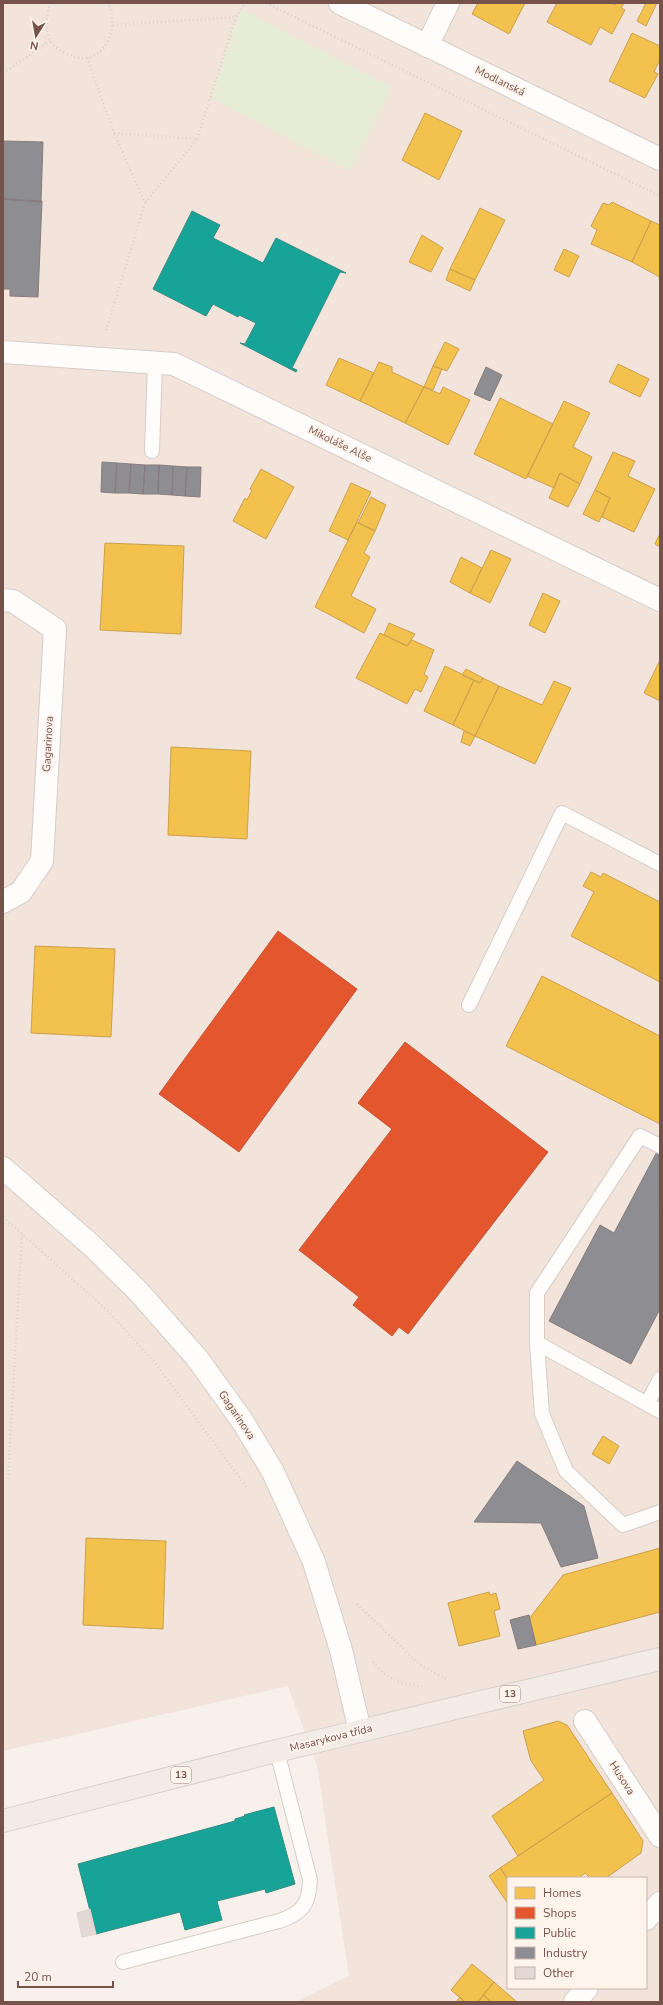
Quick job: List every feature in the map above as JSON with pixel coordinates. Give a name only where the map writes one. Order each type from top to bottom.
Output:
[{"type":"main road","name":"Masarykova třída","points":[[3,1821],[277,1751],[660,1659]]},
{"type":"street","name":"Modlanská","points":[[340,3],[660,159]]},
{"type":"street","points":[[427,46],[448,3]]},
{"type":"street","name":"Mikoláše Alše","points":[[3,352],[174,364],[660,600]]},
{"type":"street","name":"Gagarinova","points":[[3,600],[13,601],[54,629],[42,861],[21,892],[3,902]]},
{"type":"street","name":"Gagarinova","points":[[3,1168],[90,1244],[137,1290],[197,1358],[243,1422],[273,1472],[314,1562],[341,1650],[360,1731]]},
{"type":"street","name":"Husova","points":[[585,1721],[660,1836]]},
{"type":"street","points":[[647,1918],[660,1903]]},
{"type":"street","points":[[575,2002],[586,1989]]},
{"type":"lane","points":[[152,451],[155,362]]},
{"type":"lane","points":[[470,1005],[562,813],[660,864]]},
{"type":"lane","points":[[660,1146],[640,1136],[538,1293],[537,1343],[542,1414],[566,1471],[623,1525],[660,1512]]},
{"type":"lane","points":[[537,1343],[660,1411]]},
{"type":"lane","points":[[647,1404],[660,1379]]},
{"type":"lane","points":[[123,1962],[279,1921],[291,1917],[300,1911],[308,1900],[310,1880],[277,1751]]},
{"type":"path","points":[[50,3],[46,20],[46,32],[50,41],[57,50],[74,57],[87,58],[97,53],[111,35],[113,25],[111,9],[108,3]]},
{"type":"path","points":[[98,359],[145,203],[197,139],[236,16],[245,3]]},
{"type":"path","points":[[266,3],[660,196]]},
{"type":"path","points":[[113,25],[236,16]]},
{"type":"path","points":[[3,73],[50,41]]},
{"type":"path","points":[[87,58],[114,133],[145,203]]},
{"type":"path","points":[[114,133],[197,139]]},
{"type":"path","points":[[8,1479],[22,1234]]},
{"type":"path","points":[[352,1599],[420,1665],[448,1680]]},
{"type":"shaded area","points":[[3,3],[660,3],[660,2002],[295,2002],[349,1976],[317,1766],[288,1686],[3,1751]]},
{"type":"green space","points":[[241,9],[392,87],[351,171],[211,98]]},
{"type":"building: Homes","points":[[478,3],[525,3],[509,34],[472,14]]},
{"type":"building: Homes","points":[[557,3],[611,3],[615,5],[616,3],[624,3],[621,8],[625,10],[612,34],[600,27],[591,45],[547,22]]},
{"type":"building: Homes","points":[[646,3],[657,3],[646,26],[637,21]]},
{"type":"building: Homes","points":[[632,33],[660,46],[660,59],[654,72],[658,74],[645,98],[609,81]]},
{"type":"building: Homes","points":[[425,113],[462,131],[439,180],[402,160]]},
{"type":"building: Homes","points":[[612,202],[651,221],[632,262],[591,244],[597,230],[591,226],[603,203],[609,205]]},
{"type":"building: Homes","points":[[480,208],[505,220],[475,280],[450,269]]},
{"type":"building: Homes","points":[[651,221],[660,225],[660,279],[658,276],[632,262]]},
{"type":"building: Homes","points":[[422,235],[443,248],[431,272],[409,262]]},
{"type":"building: Homes","points":[[564,249],[579,256],[569,277],[554,270]]},
{"type":"building: Homes","points":[[450,269],[475,280],[470,291],[446,280]]},
{"type":"building: Homes","points":[[445,342],[459,349],[447,371],[433,366]]},
{"type":"building: Homes","points":[[339,358],[374,373],[360,401],[326,385]]},
{"type":"building: Homes","points":[[379,362],[392,367],[392,372],[424,387],[405,423],[360,401]]},
{"type":"building: Homes","points":[[618,364],[649,379],[640,397],[609,382]]},
{"type":"building: Homes","points":[[433,366],[442,369],[433,390],[424,387]]},
{"type":"building: Homes","points":[[424,387],[440,394],[443,387],[470,400],[448,445],[405,423]]},
{"type":"building: Homes","points":[[500,398],[553,424],[526,479],[474,454]]},
{"type":"building: Homes","points":[[564,401],[590,413],[573,447],[592,457],[580,484],[560,473],[554,488],[527,476]]},
{"type":"building: Homes","points":[[613,452],[635,461],[628,476],[655,489],[634,532],[602,517],[610,498],[595,490]]},
{"type":"building: Homes","points":[[261,469],[294,487],[266,539],[233,521],[245,498],[247,500],[252,490],[250,489]]},
{"type":"building: Homes","points":[[560,473],[580,484],[568,507],[549,498]]},
{"type":"building: Homes","points":[[351,483],[371,492],[348,540],[329,531]]},
{"type":"building: Homes","points":[[595,490],[610,498],[599,522],[583,514]]},
{"type":"building: Homes","points":[[371,497],[386,505],[375,531],[358,523]]},
{"type":"building: Homes","points":[[357,522],[375,531],[364,553],[370,557],[351,596],[376,609],[364,633],[315,607]]},
{"type":"building: Homes","points":[[660,533],[660,547],[655,544]]},
{"type":"building: Homes","points":[[105,543],[184,546],[181,634],[100,630]]},
{"type":"building: Homes","points":[[491,550],[511,559],[490,603],[470,593]]},
{"type":"building: Homes","points":[[461,557],[482,568],[470,593],[450,582]]},
{"type":"building: Homes","points":[[543,593],[560,601],[545,633],[529,625]]},
{"type":"building: Homes","points":[[389,623],[415,634],[407,646],[384,635]]},
{"type":"building: Homes","points":[[380,633],[407,646],[412,640],[434,650],[424,674],[428,677],[421,692],[415,689],[407,704],[356,678]]},
{"type":"building: Homes","points":[[660,660],[660,701],[644,693]]},
{"type":"building: Homes","points":[[445,666],[474,680],[453,725],[424,711]]},
{"type":"building: Homes","points":[[466,669],[483,678],[480,683],[462,675]]},
{"type":"building: Homes","points":[[483,678],[499,686],[475,736],[453,725],[474,680],[480,683]]},
{"type":"building: Homes","points":[[554,681],[571,688],[535,764],[475,736],[499,686],[542,705]]},
{"type":"building: Homes","points":[[464,731],[475,736],[470,746],[461,742]]},
{"type":"building: Homes","points":[[171,747],[251,751],[247,839],[168,835]]},
{"type":"building: Homes","points":[[591,872],[601,877],[603,873],[660,902],[660,982],[571,936],[594,892],[583,886]]},
{"type":"building: Homes","points":[[35,946],[115,949],[111,1037],[31,1033]]},
{"type":"building: Homes","points":[[542,976],[660,1036],[660,1124],[506,1046]]},
{"type":"building: Homes","points":[[603,1436],[619,1446],[609,1464],[592,1454]]},
{"type":"building: Homes","points":[[86,1538],[166,1541],[163,1629],[83,1625]]},
{"type":"building: Homes","points":[[660,1548],[660,1612],[536,1645],[529,1619],[563,1575]]},
{"type":"building: Homes","points":[[489,1592],[490,1595],[496,1593],[500,1609],[494,1611],[500,1636],[459,1646],[448,1603]]},
{"type":"building: Homes","points":[[558,1721],[567,1725],[612,1793],[518,1856],[492,1816],[544,1780],[531,1761],[523,1731]]},
{"type":"building: Homes","points":[[612,1793],[643,1841],[641,1853],[607,1877],[589,1877],[585,1873],[580,1877],[507,1878],[500,1868]]},
{"type":"building: Homes","points":[[500,1868],[507,1878],[507,1903],[489,1876]]},
{"type":"building: Homes","points":[[472,1964],[494,1982],[478,2002],[465,2002],[451,1990]]},
{"type":"building: Homes","points":[[494,1982],[517,2002],[491,2002],[483,1995]]},
{"type":"building: Homes","points":[[483,1995],[491,2002],[478,2002]]},
{"type":"building: Homes","points":[[460,1997],[465,2002],[456,2002]]},
{"type":"building: Shops","points":[[278,931],[357,989],[239,1152],[159,1094]]},
{"type":"building: Shops","points":[[405,1042],[548,1152],[408,1334],[399,1327],[392,1336],[353,1305],[359,1297],[299,1250],[392,1129],[358,1103]]},
{"type":"building: Public","points":[[192,211],[220,225],[213,238],[263,263],[276,238],[346,273],[340,272],[292,368],[297,370],[296,372],[240,343],[245,344],[256,323],[239,315],[238,317],[213,304],[206,316],[153,289]]},
{"type":"building: Public","points":[[274,1807],[295,1884],[266,1893],[265,1889],[217,1901],[222,1920],[185,1930],[180,1912],[96,1934],[78,1864],[235,1821],[235,1819],[245,1816],[244,1815]]},
{"type":"building: Industry","points":[[3,141],[43,142],[41,202],[3,199]]},
{"type":"building: Industry","points":[[3,199],[42,201],[38,297],[10,296],[10,289],[3,289]]},
{"type":"building: Industry","points":[[486,367],[502,375],[490,401],[474,394]]},
{"type":"building: Industry","points":[[102,462],[117,463],[115,493],[101,492]]},
{"type":"building: Industry","points":[[117,463],[131,464],[129,493],[115,493]]},
{"type":"building: Industry","points":[[131,464],[145,465],[143,494],[129,493]]},
{"type":"building: Industry","points":[[145,465],[159,465],[158,494],[143,494]]},
{"type":"building: Industry","points":[[159,465],[173,466],[172,495],[158,494]]},
{"type":"building: Industry","points":[[173,466],[187,467],[185,496],[172,495]]},
{"type":"building: Industry","points":[[187,467],[201,467],[200,497],[185,496]]},
{"type":"building: Industry","points":[[659,1148],[660,1309],[631,1364],[549,1321],[600,1225],[614,1233]]},
{"type":"building: Industry","points":[[517,1461],[584,1506],[598,1558],[561,1567],[541,1523],[474,1522]]},
{"type":"building: Industry","points":[[529,1615],[536,1645],[518,1649],[510,1620]]},
{"type":"building: Other","points":[[90,1909],[96,1934],[82,1937],[77,1913]]}]
